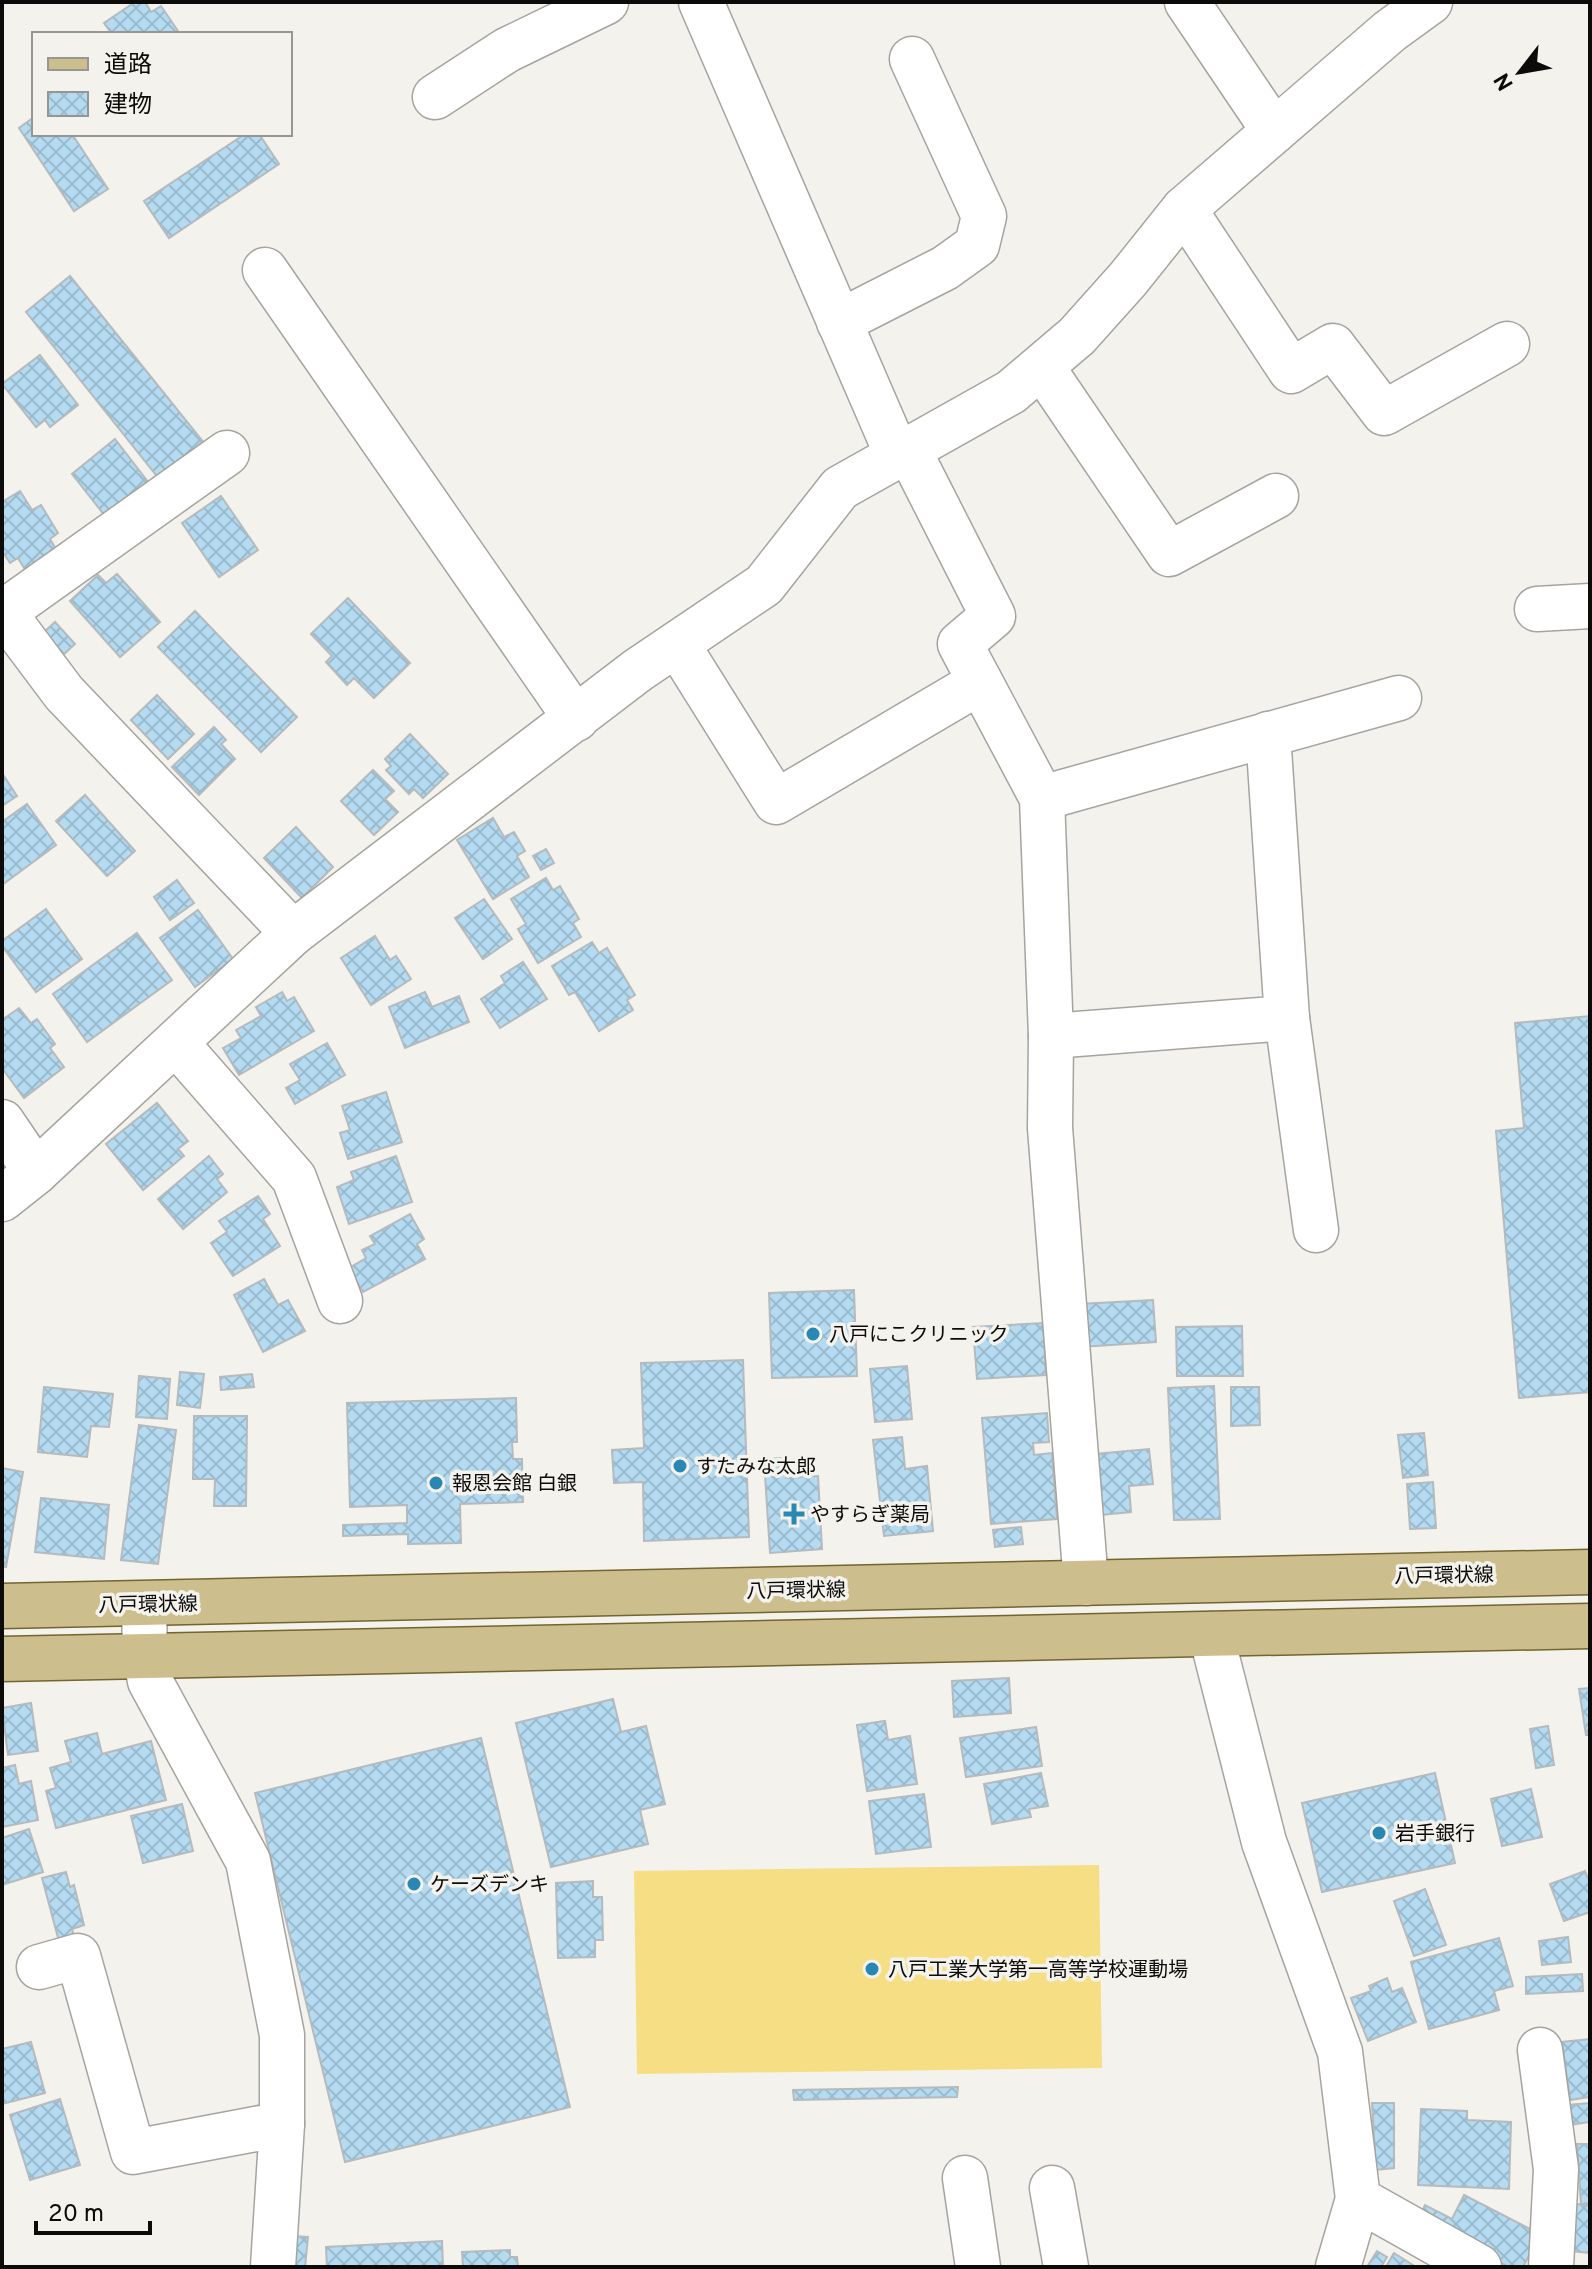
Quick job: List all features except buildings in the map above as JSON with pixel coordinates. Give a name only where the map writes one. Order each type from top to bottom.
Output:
[{"type":"main road","name":"八戸環状線","points":[[2,1606],[1590,1572]]},
{"type":"main road","points":[[2,1659],[1590,1626]]},
{"type":"street","points":[[435,97],[507,50],[606,2]]},
{"type":"street","points":[[701,2],[839,322],[903,454],[993,616],[960,644],[1042,798],[1051,1036],[1050,1128],[1086,1583]]},
{"type":"street","points":[[1187,2],[1274,131]]},
{"type":"street","points":[[2,1199],[36,1172],[293,933],[638,670],[764,585],[840,488],[1011,392],[1042,367],[1077,336],[1184,209],[1390,31],[1430,2]]},
{"type":"street","points":[[839,322],[945,268],[977,245],[984,216],[912,59]]},
{"type":"street","points":[[1184,209],[1291,371],[1333,346],[1384,413],[1507,344]]},
{"type":"street","points":[[265,270],[576,719]]},
{"type":"street","points":[[1042,367],[1169,554],[1276,496]]},
{"type":"street","points":[[227,453],[6,608],[64,693],[293,933]]},
{"type":"street","points":[[1537,609],[1590,606]]},
{"type":"street","points":[[677,644],[776,802],[980,682]]},
{"type":"street","points":[[1042,798],[1399,698]]},
{"type":"street","points":[[1268,734],[1287,1018],[1316,1230]]},
{"type":"street","points":[[1051,1036],[1287,1018]]},
{"type":"street","points":[[176,1043],[294,1178],[340,1301]]},
{"type":"street","points":[[2,1122],[36,1172]]},
{"type":"street","points":[[144,1604],[145,1656],[150,1681],[248,1861],[282,2035],[282,2124],[273,2267]]},
{"type":"street","points":[[1211,1634],[1264,1842],[1340,2052],[1358,2199],[1338,2267]]},
{"type":"street","points":[[39,1967],[78,1956],[133,2152],[282,2124]]},
{"type":"street","points":[[1540,2050],[1556,2169],[1551,2267]]},
{"type":"street","points":[[965,2178],[978,2267]]},
{"type":"street","points":[[1052,2188],[1066,2267]]},
{"type":"street","points":[[1358,2199],[1479,2267]]},
{"type":"shaded area","name":"八戸工業大学第一高等学校運動場","points":[[1099,1865],[1102,2068],[637,2074],[634,1871]]},
{"type":"place","name":"八戸にこクリニック","points":[[813,1334]]},
{"type":"place","name":"すたみな太郎","points":[[680,1466]]},
{"type":"place","name":"報恩会館 白銀","points":[[436,1483]]},
{"type":"place","name":"やすらぎ薬局","points":[[794,1514]]},
{"type":"place","name":"岩手銀行","points":[[1379,1833]]},
{"type":"place","name":"ケーズデンキ","points":[[414,1884]]},
{"type":"place","name":"八戸工業大学第一高等学校運動場","points":[[872,1969]]}]
